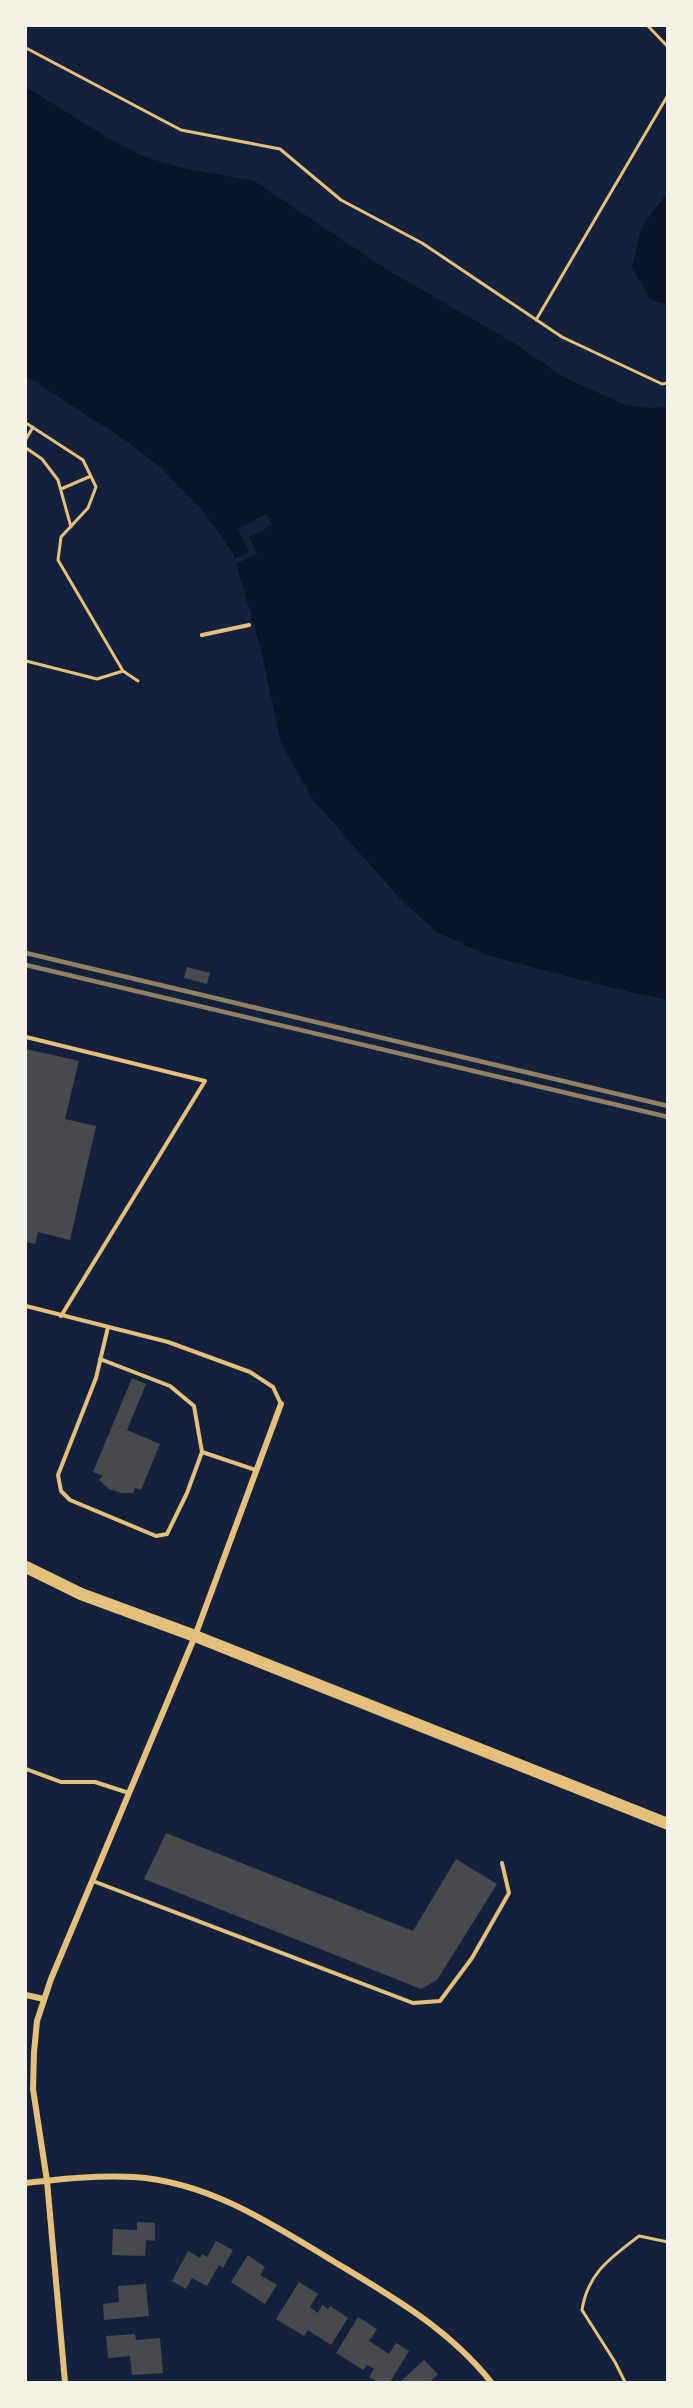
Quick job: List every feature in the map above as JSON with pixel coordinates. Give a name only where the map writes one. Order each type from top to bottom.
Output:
[{"type":"main road","points":[[26,1567],[81,1594],[195,1636],[668,1824]]},
{"type":"street","points":[[65,2382],[47,2181],[33,2089],[37,2021],[195,1636],[281,1404]]},
{"type":"street","points":[[26,1995],[44,2000]]},
{"type":"street","points":[[26,2183],[136,2177],[179,2186],[229,2201],[409,2307],[444,2333],[491,2382]]},
{"type":"lane","points":[[202,634],[249,625]]},
{"type":"lane","points":[[26,1038],[205,1081],[61,1316]]},
{"type":"lane","points":[[26,1306],[168,1342],[250,1372],[273,1387],[281,1404]]},
{"type":"lane","points":[[100,1359],[170,1386],[194,1406],[202,1452],[188,1493],[168,1534],[156,1536],[70,1500],[61,1491],[58,1475],[96,1378],[100,1359],[108,1327]]},
{"type":"lane","points":[[202,1452],[256,1470]]},
{"type":"lane","points":[[26,1769],[61,1782],[95,1782],[129,1794]]},
{"type":"lane","points":[[93,1881],[413,2002],[440,2001],[472,1958],[509,1893],[502,1863]]},
{"type":"path","points":[[648,26],[668,47]]},
{"type":"path","points":[[26,48],[181,130],[280,149],[341,200],[422,243],[562,338],[662,384],[668,383]]},
{"type":"path","points":[[536,320],[668,95]]},
{"type":"path","points":[[26,423],[83,460],[96,487],[88,508],[61,537],[58,560],[123,671],[138,681]]},
{"type":"path","points":[[26,439],[33,428]]},
{"type":"path","points":[[26,448],[42,459],[58,480],[71,527]]},
{"type":"path","points":[[61,489],[91,476]]},
{"type":"path","points":[[26,661],[97,679],[123,671]]},
{"type":"path","points":[[624,2382],[615,2362],[582,2310],[585,2292],[591,2280],[605,2263],[639,2236],[668,2242]]},
{"type":"water","points":[[26,87],[108,138],[145,157],[179,167],[254,181],[386,269],[512,342],[567,379],[626,405],[667,407],[667,1000],[486,955],[436,931],[402,901],[313,800],[281,743],[261,650],[233,553],[202,510],[160,467],[128,442],[26,376]]},
{"type":"water","points":[[667,193],[667,305],[650,299],[632,267],[641,228]]},
{"type":"pier","points":[[266,514],[272,525],[249,537],[257,553],[233,566],[232,560],[249,552],[238,529]]},
{"type":"building","points":[[187,967],[210,973],[207,984],[184,978]]},
{"type":"building","points":[[26,1049],[79,1061],[65,1119],[96,1126],[70,1240],[38,1232],[35,1244],[26,1242]]},
{"type":"building","points":[[132,1378],[146,1384],[127,1430],[160,1444],[141,1490],[135,1488],[133,1493],[121,1493],[109,1489],[99,1480],[103,1476],[93,1472]]},
{"type":"building","points":[[166,1833],[413,1931],[456,1859],[497,1884],[437,1980],[421,1989],[144,1879]]},
{"type":"building","points":[[137,2222],[155,2223],[155,2241],[146,2240],[145,2256],[112,2255],[113,2229],[137,2230]]},
{"type":"building","points":[[216,2241],[233,2250],[223,2268],[219,2265],[207,2286],[192,2278],[186,2289],[172,2281],[188,2251],[200,2258],[202,2254],[207,2257]]},
{"type":"building","points":[[248,2255],[265,2267],[260,2275],[277,2285],[265,2304],[231,2282]]},
{"type":"building","points":[[299,2282],[318,2294],[310,2307],[318,2313],[322,2305],[328,2309],[330,2306],[348,2318],[331,2345],[308,2330],[304,2336],[276,2319]]},
{"type":"building","points":[[146,2284],[149,2316],[104,2320],[103,2304],[119,2302],[118,2286]]},
{"type":"building","points":[[358,2317],[377,2329],[369,2341],[389,2354],[396,2343],[409,2351],[390,2382],[378,2382],[369,2377],[374,2369],[367,2365],[363,2370],[336,2353]]},
{"type":"building","points":[[135,2334],[136,2340],[160,2338],[163,2373],[132,2375],[130,2356],[108,2358],[106,2336]]},
{"type":"building","points":[[424,2360],[438,2374],[430,2382],[400,2382]]},
{"type":"railway","points":[[26,953],[668,1106]]},
{"type":"railway","points":[[26,965],[668,1117]]}]
